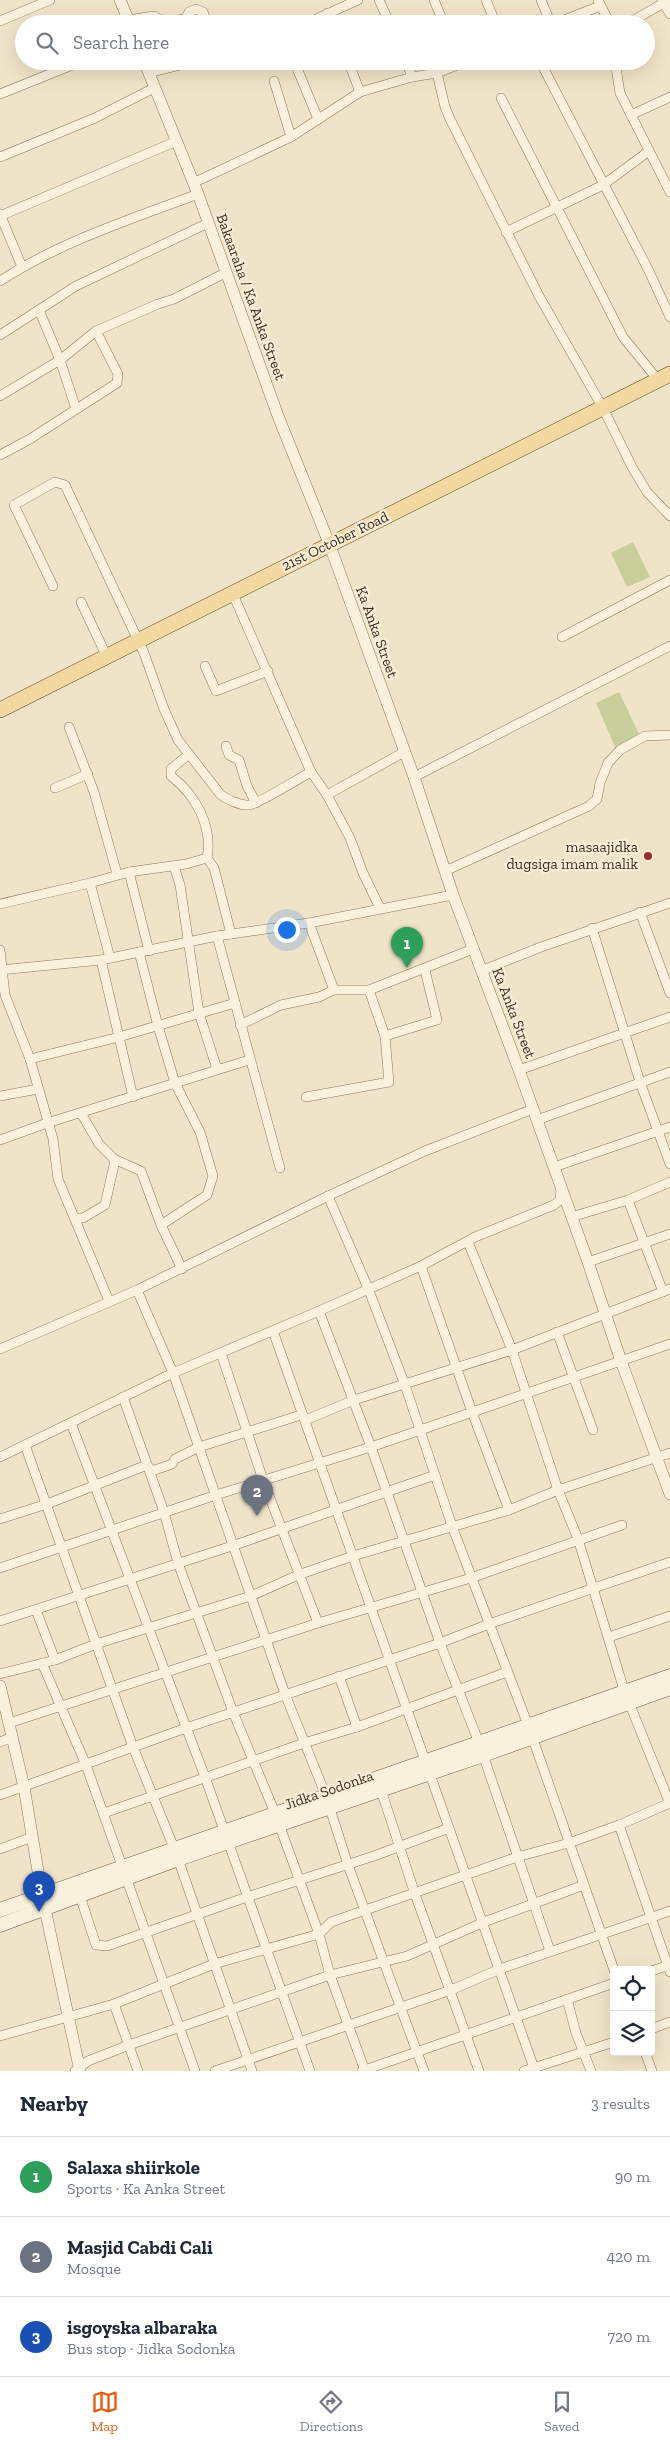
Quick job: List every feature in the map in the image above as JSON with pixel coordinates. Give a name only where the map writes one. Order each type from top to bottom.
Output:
[{"type":"main road","name":"21st October Road","points":[[0,710],[329,543],[666,377]]},
{"type":"main road","name":"Jidka Sodonka","points":[[0,1910],[42,1895],[124,1873],[427,1768],[627,1696],[670,1676]]},
{"type":"main road","name":"Jidka Sodonka","points":[[627,1696],[670,1688]]},
{"type":"main road","name":"Jidka Sodonka","points":[[328,1802],[381,1790],[427,1768]]},
{"type":"main road","name":"Jidka Sodonka","points":[[0,1925],[80,1896],[124,1873]]},
{"type":"street","points":[[0,21],[50,0]]},
{"type":"street","points":[[120,0],[126,15]]},
{"type":"street","points":[[324,15],[358,0]]},
{"type":"street","points":[[379,0],[386,15]]},
{"type":"street","points":[[434,0],[440,15]]},
{"type":"street","points":[[486,0],[492,15]]},
{"type":"street","points":[[541,0],[548,15]]},
{"type":"street","points":[[642,15],[665,1],[670,14]]},
{"type":"street","points":[[573,15],[599,3],[605,15]]},
{"type":"street","points":[[188,15],[189,12],[196,9],[203,12],[204,15]]},
{"type":"street","points":[[0,94],[60,70]]},
{"type":"street","name":"Bakaaraha / Ka Anka Street","points":[[148,70],[198,194],[278,416],[329,543]]},
{"type":"street","points":[[149,73],[161,70]]},
{"type":"street","points":[[298,70],[318,119]]},
{"type":"street","points":[[351,70],[360,92]]},
{"type":"street","points":[[410,70],[412,76]]},
{"type":"street","points":[[193,183],[291,137],[360,92],[412,76],[438,73],[445,70]]},
{"type":"street","points":[[545,70],[603,186],[648,269],[670,317]]},
{"type":"street","points":[[616,70],[620,93],[670,192]]},
{"type":"street","points":[[438,73],[445,107],[539,296],[603,408],[620,444],[647,492],[670,516]]},
{"type":"street","points":[[274,81],[291,137]]},
{"type":"street","points":[[0,157],[95,118],[154,88]]},
{"type":"street","points":[[631,115],[670,97]]},
{"type":"street","points":[[501,98],[623,337],[666,377]]},
{"type":"street","points":[[22,267],[0,215],[177,140]]},
{"type":"street","points":[[506,232],[603,186],[649,151]]},
{"type":"street","points":[[0,281],[22,267],[110,226],[198,194]]},
{"type":"street","points":[[0,335],[76,286],[208,223]]},
{"type":"street","points":[[0,396],[60,360],[96,331],[174,299],[225,273]]},
{"type":"street","points":[[39,310],[60,360],[76,409]]},
{"type":"street","points":[[0,455],[30,439],[117,383],[119,379],[96,331]]},
{"type":"street","points":[[53,586],[14,505],[55,482],[61,482],[65,485],[139,641],[164,709],[178,740],[225,799],[248,805],[256,803],[311,772]]},
{"type":"street","name":"Ka Anka Street","points":[[329,543],[414,777],[453,895],[519,1070],[588,1262],[621,1361],[670,1494]]},
{"type":"street","points":[[562,637],[670,580]]},
{"type":"street","points":[[232,592],[311,772],[327,795],[350,838],[363,873],[380,908]]},
{"type":"street","points":[[81,602],[107,657]]},
{"type":"street","points":[[414,777],[670,646]]},
{"type":"street","points":[[204,666],[216,691],[268,671]]},
{"type":"street","points":[[69,727],[88,774],[117,874]]},
{"type":"street","points":[[445,871],[589,806],[597,799],[600,783],[608,763],[620,750],[645,736],[670,735]]},
{"type":"street","points":[[226,746],[229,755],[239,760],[247,786],[256,803]]},
{"type":"street","points":[[327,795],[404,752]]},
{"type":"street","points":[[189,754],[172,769],[171,773],[194,801],[206,825],[209,846],[207,858],[214,868],[231,934]]},
{"type":"street","points":[[55,788],[88,774]]},
{"type":"street","points":[[0,904],[90,883],[117,874],[174,866],[207,858]]},
{"type":"street","points":[[174,866],[180,886],[199,1013],[217,1069]]},
{"type":"street","points":[[129,872],[149,950]]},
{"type":"street","points":[[90,883],[106,959],[119,1037],[133,1097]]},
{"type":"street","points":[[0,970],[106,959],[217,936],[309,923],[453,895]]},
{"type":"street","points":[[481,971],[592,928],[670,902]]},
{"type":"street","points":[[640,912],[670,993]]},
{"type":"street","points":[[309,923],[334,990]]},
{"type":"street","points":[[592,928],[640,1082],[670,1164]]},
{"type":"street","points":[[217,936],[280,1168]]},
{"type":"street","points":[[240,1025],[281,1005],[319,997],[334,990],[369,990],[425,970],[473,949]]},
{"type":"street","points":[[0,950],[0,970],[5,995],[30,1059],[53,1139],[58,1179],[109,1301]]},
{"type":"street","points":[[139,952],[175,1083],[200,1132],[213,1176],[207,1195],[162,1225]]},
{"type":"street","points":[[384,1036],[437,1020],[425,970]]},
{"type":"street","points":[[306,1097],[389,1082],[384,1036],[369,990]]},
{"type":"street","points":[[30,1059],[119,1037],[235,1003]]},
{"type":"street","points":[[519,1070],[670,1017]]},
{"type":"street","points":[[0,1140],[47,1123],[250,1060]]},
{"type":"street","points":[[537,1120],[670,1072]]},
{"type":"street","points":[[0,1096],[38,1089]]},
{"type":"street","points":[[0,1349],[137,1290],[328,1196],[425,1151],[533,1109]]},
{"type":"street","points":[[81,1113],[98,1144],[114,1159],[141,1171],[182,1269]]},
{"type":"street","points":[[554,1167],[670,1127]]},
{"type":"street","points":[[75,1218],[83,1218],[105,1205],[114,1159]]},
{"type":"street","points":[[571,1217],[628,1200],[670,1182]]},
{"type":"street","points":[[0,1458],[173,1373],[319,1311],[421,1266],[468,1242],[554,1205],[560,1200],[561,1189]]},
{"type":"street","points":[[328,1196],[368,1288],[405,1385],[452,1526],[530,1731],[613,1966]]},
{"type":"street","points":[[147,1465],[152,1471],[172,1464],[175,1459],[199,1446],[301,1415],[308,1419],[354,1400],[512,1350],[666,1291],[644,1243],[628,1200]]},
{"type":"street","points":[[588,1262],[670,1234]]},
{"type":"street","points":[[0,2036],[114,2004],[214,1964],[319,1934],[331,1922],[517,1857],[569,1843],[619,1825],[670,1803],[627,1696],[578,1539],[558,1490],[512,1350],[468,1242]]},
{"type":"street","points":[[421,1266],[472,1412],[509,1510]]},
{"type":"street","points":[[137,1290],[173,1373],[286,1694],[328,1802],[364,1911],[424,2071]]},
{"type":"street","points":[[319,1311],[354,1400],[424,1593],[440,1643],[481,1749],[532,1904],[550,1951]]},
{"type":"street","points":[[273,1331],[301,1415],[372,1608],[535,2069]]},
{"type":"street","points":[[557,1332],[593,1430]]},
{"type":"street","points":[[0,1568],[216,1495],[371,1447],[670,1344]]},
{"type":"street","points":[[221,1353],[263,1480],[318,1623]]},
{"type":"street","points":[[123,1397],[164,1512],[178,1563],[319,1934],[330,1975],[364,2071],[610,1984]]},
{"type":"street","points":[[71,1423],[93,1486],[112,1530],[147,1628],[205,1777],[310,2071]]},
{"type":"street","points":[[25,1445],[134,1747],[176,1854],[252,2071]]},
{"type":"street","points":[[0,1674],[54,1660],[96,1644],[197,1611],[252,1596],[298,1575],[353,1556],[509,1510],[558,1490],[670,1453]]},
{"type":"street","points":[[0,1519],[47,1504],[147,1465]]},
{"type":"street","points":[[0,1621],[235,1546],[435,1475]]},
{"type":"street","points":[[9,1724],[318,1623],[471,1578],[622,1525]]},
{"type":"street","points":[[0,1795],[86,1766],[186,1728],[389,1658],[440,1643],[489,1624],[670,1562]]},
{"type":"street","points":[[36,1610],[54,1660]]},
{"type":"street","points":[[609,1637],[670,1616]]},
{"type":"street","points":[[42,1663],[104,1813],[195,2071]]},
{"type":"street","points":[[104,1813],[304,1743],[356,1727],[507,1672]]},
{"type":"street","points":[[339,1676],[356,1727]]},
{"type":"street","points":[[0,1688],[24,1787],[42,1895],[69,2017],[78,2070]]},
{"type":"street","points":[[0,1742],[12,1737]]},
{"type":"street","points":[[381,1790],[398,1846],[479,2071]]},
{"type":"street","points":[[619,1825],[669,1968],[655,1970]]},
{"type":"street","points":[[80,1896],[94,1942],[99,1947],[107,1946],[247,1897],[348,1865],[449,1828]]},
{"type":"street","points":[[0,1849],[32,1837]]},
{"type":"street","points":[[78,2070],[88,2061],[129,2045],[330,1975],[382,1960],[407,1956],[432,1943],[484,1922],[584,1885]]},
{"type":"street","points":[[216,2071],[451,1990],[500,1969],[550,1951],[670,1911]]},
{"type":"street","points":[[567,1999],[576,2033],[592,2071]]},
{"type":"street","points":[[114,2004],[138,2071]]},
{"type":"street","points":[[655,2028],[670,2022]]},
{"type":"street","points":[[524,2071],[610,2043]]},
{"type":"street","points":[[646,2056],[652,2071]]},
{"type":"green space","points":[[633,542],[650,577],[627,587],[611,553]]},
{"type":"green space","points":[[619,692],[640,736],[616,749],[596,703]]},
{"type":"place","name":"masaajidka dugsiga imam malik","points":[[648,856]]},
{"type":"place","name":"Salaxa shiirkole","points":[[407,968]]},
{"type":"place","name":"Masjid Cabdi Cali","points":[[257,1516]]},
{"type":"place","name":"isgoyska albaraka","points":[[39,1912]]}]
